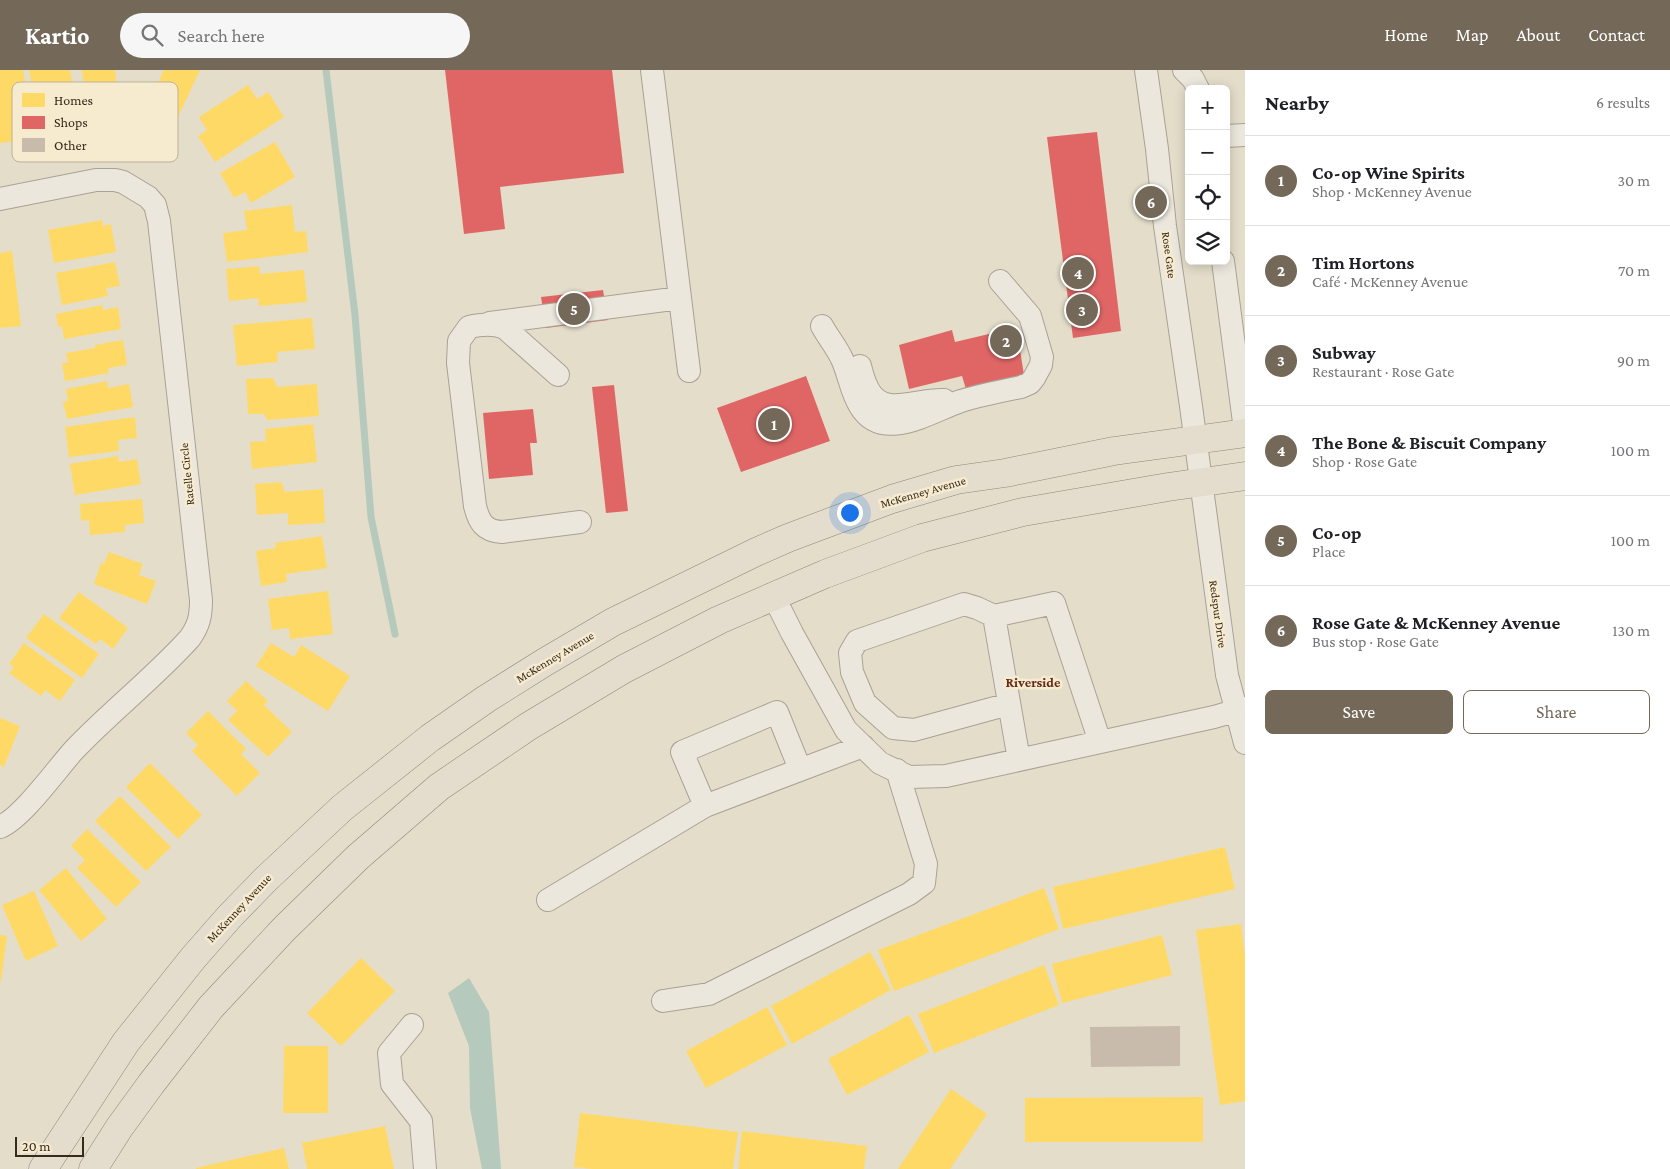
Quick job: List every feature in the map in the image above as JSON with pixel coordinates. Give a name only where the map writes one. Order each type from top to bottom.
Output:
[{"type":"main road","name":"McKenney Avenue","points":[[43,1169],[126,1042],[155,1004],[230,916],[266,879],[342,808],[430,738],[486,699],[613,622],[683,587],[788,538],[892,499],[956,480],[1005,473],[1106,453],[1245,432]]},
{"type":"main road","points":[[93,1169],[119,1128],[151,1084],[211,1007],[285,928],[351,864],[432,794],[529,726],[624,669],[719,620],[825,574],[922,538],[1023,512],[1151,489],[1245,476]]},
{"type":"street","points":[[652,70],[689,371]]},
{"type":"street","name":"Rose Gate","points":[[1146,70],[1165,226],[1201,482]]},
{"type":"street","points":[[1184,70],[1194,79],[1197,85]]},
{"type":"street","points":[[1198,70],[1199,85]]},
{"type":"street","points":[[1230,136],[1245,135]]},
{"type":"street","name":"Ratelle Circle","points":[[0,199],[96,180],[115,180],[123,182],[142,193],[155,205],[159,221],[202,600],[201,616],[190,638],[74,750],[8,824],[0,827]]},
{"type":"street","points":[[1224,265],[1245,432]]},
{"type":"street","points":[[828,324],[860,407],[877,421],[887,424],[909,422],[960,402],[1030,383],[1041,365],[1042,357],[1030,316],[1000,282]]},
{"type":"street","points":[[580,522],[502,532],[493,531],[483,525],[478,519],[458,352],[459,341],[469,327],[480,324],[680,298]]},
{"type":"street","points":[[480,324],[495,324],[505,328],[558,375]]},
{"type":"street","name":"Redspur Drive","points":[[1201,482],[1226,675],[1240,709],[1245,743]]},
{"type":"street","points":[[774,597],[846,730],[880,763],[909,777],[946,776],[1214,717],[1240,709]]},
{"type":"street","points":[[1009,704],[914,730],[894,728],[865,703],[852,672],[850,653],[856,641],[964,604],[994,616],[1054,603],[1100,742]]},
{"type":"street","points":[[994,616],[1019,760]]},
{"type":"street","points":[[705,806],[682,752],[777,712],[800,769]]},
{"type":"street","points":[[548,900],[705,806],[863,746]]},
{"type":"street","points":[[663,1001],[709,994],[909,894],[924,883],[926,864],[897,770]]},
{"type":"street","points":[[412,1024],[389,1053],[392,1084],[420,1121],[425,1169]]},
{"type":"shaded area","points":[[469,978],[489,1012],[501,1169],[482,1169],[470,1108],[469,1046],[448,993]]},
{"type":"building: Homes","points":[[0,70],[23,70],[25,82],[12,82],[12,142],[0,143]]},
{"type":"building: Homes","points":[[29,70],[70,70],[72,82],[31,82]]},
{"type":"building: Homes","points":[[82,70],[115,70],[117,82],[83,82]]},
{"type":"building: Homes","points":[[164,70],[200,70],[178,117],[178,82],[158,82]]},
{"type":"building: Homes","points":[[248,85],[257,99],[268,92],[284,117],[215,162],[198,136],[207,130],[199,117]]},
{"type":"building: Homes","points":[[275,142],[295,177],[251,203],[245,192],[234,198],[220,173]]},
{"type":"building: Homes","points":[[292,205],[295,232],[306,231],[308,252],[227,262],[223,233],[247,230],[244,211]]},
{"type":"building: Homes","points":[[102,220],[103,226],[111,224],[116,252],[54,263],[48,230]]},
{"type":"building: Homes","points":[[12,251],[21,326],[0,328],[0,253]]},
{"type":"building: Homes","points":[[115,262],[120,286],[106,288],[108,296],[62,305],[56,273]]},
{"type":"building: Homes","points":[[259,266],[260,274],[304,270],[307,302],[259,306],[258,298],[229,301],[226,269]]},
{"type":"building: Homes","points":[[102,305],[103,310],[118,307],[121,329],[64,339],[62,326],[58,327],[56,314]]},
{"type":"building: Homes","points":[[312,318],[315,349],[277,352],[278,362],[237,366],[233,325]]},
{"type":"building: Homes","points":[[123,340],[127,365],[108,368],[109,373],[65,381],[62,363],[68,363],[66,353],[95,348],[95,345]]},
{"type":"building: Homes","points":[[273,378],[277,387],[317,384],[319,416],[267,420],[264,414],[248,414],[246,379]]},
{"type":"building: Homes","points":[[107,381],[108,388],[129,384],[133,407],[67,419],[63,402],[68,401],[66,389]]},
{"type":"building: Homes","points":[[135,417],[137,438],[118,440],[119,451],[69,457],[65,427]]},
{"type":"building: Homes","points":[[313,424],[317,462],[252,469],[250,442],[266,441],[265,429]]},
{"type":"building: Homes","points":[[118,456],[119,462],[137,459],[141,484],[75,495],[70,464]]},
{"type":"building: Homes","points":[[281,482],[285,492],[323,489],[325,523],[288,525],[288,513],[257,515],[255,484]]},
{"type":"building: Homes","points":[[142,499],[144,523],[125,525],[125,532],[90,535],[89,520],[81,521],[80,504]]},
{"type":"building: Homes","points":[[322,536],[327,568],[286,574],[287,582],[261,586],[256,551],[276,548],[275,543]]},
{"type":"building: Homes","points":[[109,552],[143,564],[139,575],[156,581],[147,604],[94,584],[101,563],[104,564]]},
{"type":"building: Homes","points":[[328,591],[333,634],[290,639],[289,628],[272,630],[268,599]]},
{"type":"building: Homes","points":[[79,592],[128,628],[113,649],[100,639],[96,644],[59,618]]},
{"type":"building: Homes","points":[[44,614],[99,654],[82,678],[26,638]]},
{"type":"building: Homes","points":[[24,643],[75,680],[60,701],[45,690],[41,696],[9,673],[14,667],[9,664]]},
{"type":"building: Homes","points":[[271,643],[294,657],[301,645],[350,676],[328,711],[256,666]]},
{"type":"building: Homes","points":[[246,681],[268,701],[264,705],[292,732],[268,757],[228,720],[237,711],[227,701]]},
{"type":"building: Homes","points":[[208,711],[246,749],[241,754],[260,773],[237,796],[192,751],[198,745],[186,733]]},
{"type":"building: Homes","points":[[0,718],[20,726],[4,767],[0,765]]},
{"type":"building: Homes","points":[[150,763],[202,815],[178,839],[126,787]]},
{"type":"building: Homes","points":[[120,796],[171,847],[146,871],[95,821]]},
{"type":"building: Homes","points":[[87,829],[141,882],[116,907],[77,868],[85,860],[71,846]]},
{"type":"building: Homes","points":[[1225,847],[1235,889],[1063,929],[1053,887]]},
{"type":"building: Homes","points":[[66,868],[107,919],[81,941],[39,890]]},
{"type":"building: Homes","points":[[1044,888],[1059,929],[894,991],[878,950]]},
{"type":"building: Homes","points":[[34,891],[58,946],[26,961],[2,905]]},
{"type":"building: Homes","points":[[1241,924],[1245,956],[1245,1101],[1220,1105],[1196,930]]},
{"type":"building: Homes","points":[[0,935],[7,936],[1,981],[0,981]]},
{"type":"building: Homes","points":[[1162,935],[1172,975],[1062,1003],[1052,964]]},
{"type":"building: Homes","points":[[870,952],[891,990],[792,1044],[771,1006]]},
{"type":"building: Homes","points":[[361,958],[395,991],[341,1046],[307,1013]]},
{"type":"building: Homes","points":[[1044,965],[1059,1005],[934,1053],[918,1014]]},
{"type":"building: Homes","points":[[767,1007],[787,1045],[706,1088],[686,1051]]},
{"type":"building: Homes","points":[[909,1015],[929,1052],[847,1095],[828,1059]]},
{"type":"building: Homes","points":[[284,1046],[328,1046],[328,1113],[283,1113]]},
{"type":"building: Homes","points":[[951,1089],[987,1114],[950,1169],[898,1169]]},
{"type":"building: Homes","points":[[1203,1097],[1203,1142],[1025,1142],[1025,1098]]},
{"type":"building: Homes","points":[[580,1113],[738,1132],[733,1169],[592,1169],[574,1167]]},
{"type":"building: Homes","points":[[385,1126],[394,1169],[307,1169],[302,1143]]},
{"type":"building: Homes","points":[[742,1131],[867,1146],[864,1169],[738,1169]]},
{"type":"building: Homes","points":[[284,1148],[289,1169],[196,1169],[196,1168]]},
{"type":"building: Shops","points":[[445,70],[612,70],[624,173],[500,187],[505,229],[464,234]]},
{"type":"building: Shops","points":[[1097,132],[1121,331],[1073,338],[1047,137]]},
{"type":"building: Shops","points":[[603,290],[608,320],[546,328],[541,297]]},
{"type":"building: Shops","points":[[1010,329],[1015,350],[1020,350],[1024,375],[966,389],[962,376],[909,389],[899,345],[952,330],[955,342]]},
{"type":"building: Shops","points":[[806,376],[830,441],[741,472],[717,408]]},
{"type":"building: Shops","points":[[614,385],[628,511],[606,513],[592,387]]},
{"type":"building: Shops","points":[[533,409],[537,443],[530,443],[533,475],[489,479],[483,413]]},
{"type":"building: Other","points":[[1180,1026],[1180,1066],[1091,1067],[1090,1027]]},
{"type":"waterway","points":[[326,70],[355,315],[371,517],[395,634]]},
{"type":"place","name":"Rose Gate & McKenney Avenue","points":[[1151,202]]},
{"type":"place","name":"The Bone & Biscuit Company","points":[[1078,273]]},
{"type":"place","name":"Co-op","points":[[574,309]]},
{"type":"place","name":"Subway","points":[[1082,310]]},
{"type":"place","name":"Tim Hortons","points":[[1006,341]]},
{"type":"place","name":"Co-op Wine Spirits","points":[[774,424]]},
{"type":"district","name":"Riverside","points":[[1033,682]]}]
